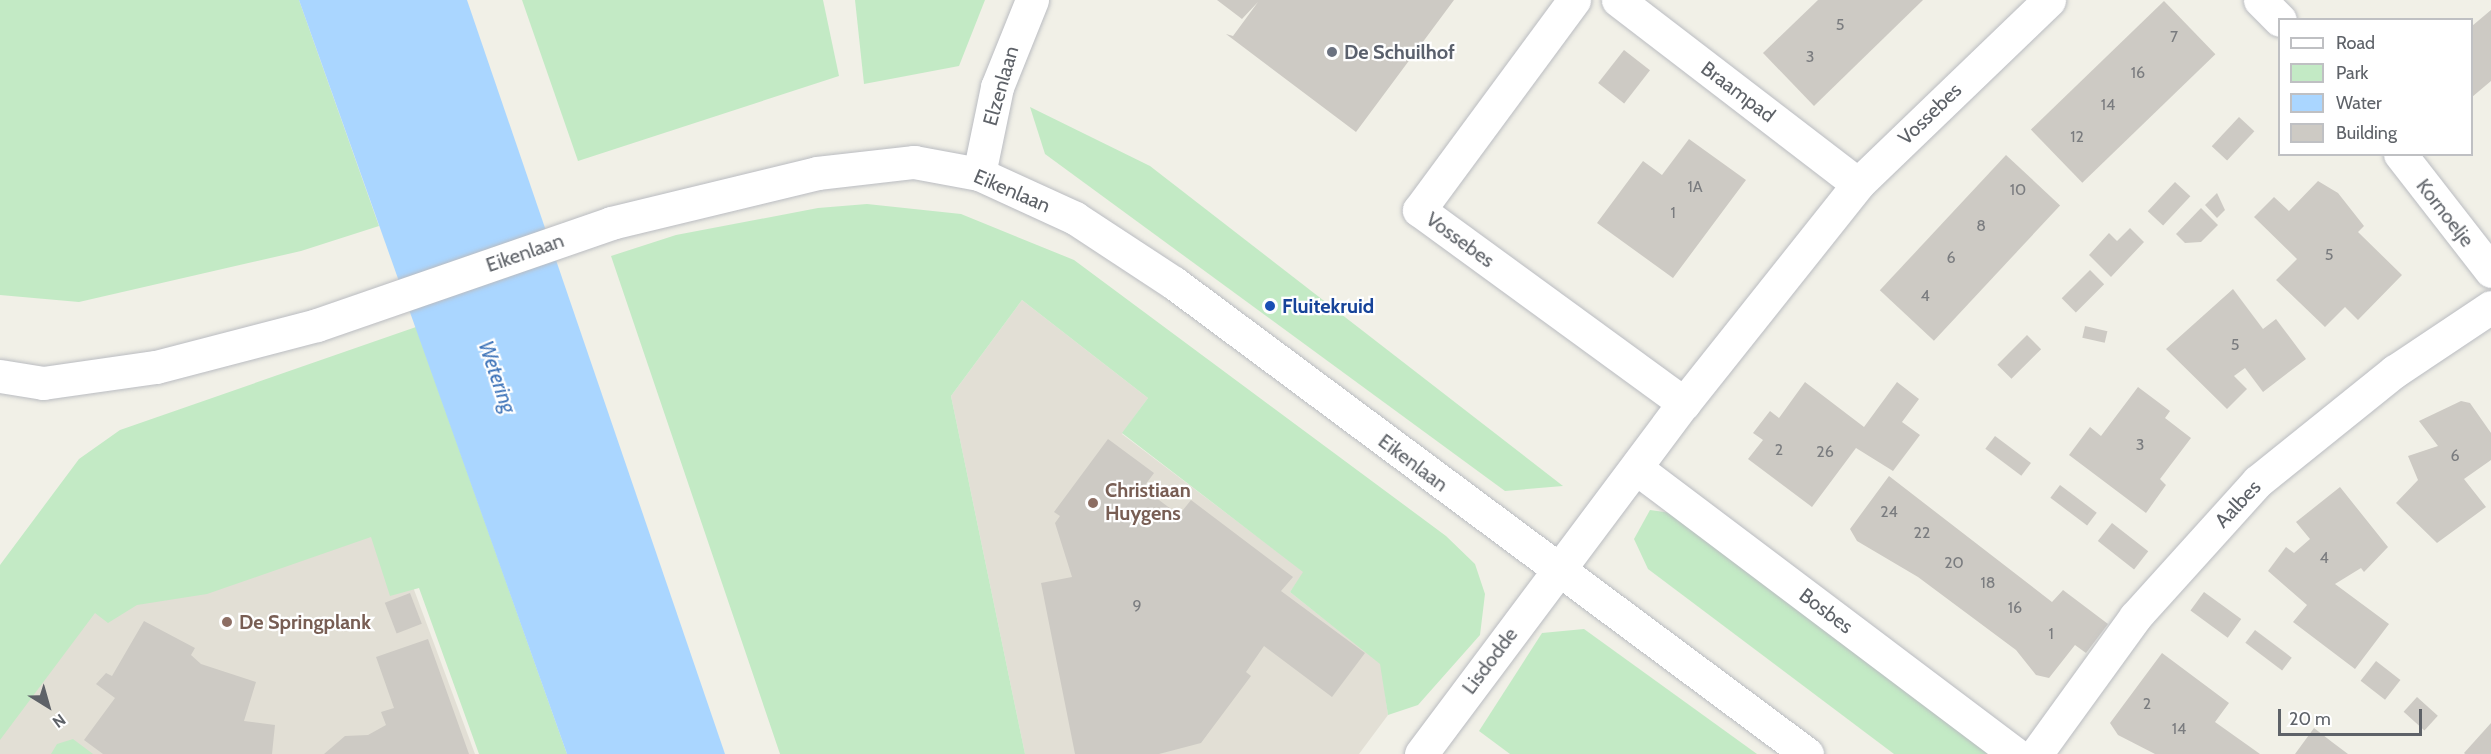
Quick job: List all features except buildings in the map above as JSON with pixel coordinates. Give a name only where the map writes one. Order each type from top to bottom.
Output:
[{"type":"street","name":"Elzenlaan","points":[[979,174],[997,87],[1032,0]]},
{"type":"street","name":"Vossebes","points":[[1574,0],[1419,210],[1684,403]]},
{"type":"street","name":"Braampad","points":[[1618,0],[1858,184]]},
{"type":"street","name":"Vossebes","points":[[1558,568],[1684,403],[1858,184],[2049,0]]},
{"type":"street","points":[[2260,0],[2278,18]]},
{"type":"street","name":"Kornoelje","points":[[2402,156],[2491,271]]},
{"type":"street","name":"Eikenlaan","points":[[0,376],[42,383],[156,367],[317,325],[610,223],[817,172],[914,162],[979,174],[1075,218],[1174,283],[1807,754]]},
{"type":"street","name":"Aalbes","points":[[2036,754],[2135,617],[2258,481],[2395,371],[2491,307]]},
{"type":"street","name":"Bosbes","points":[[1636,468],[2015,754]]},
{"type":"street","name":"Lisdodde","points":[[1435,749],[1558,568]]},
{"type":"shaded area","name":"Christiaan Huygens","points":[[1022,300],[1148,398],[1122,434],[1304,572],[1290,592],[1381,664],[1388,715],[1359,754],[1025,754],[951,396]]},
{"type":"shaded area","name":"De Springplank","points":[[347,409],[475,754],[0,754],[0,675]]},
{"type":"green space","points":[[0,0],[299,0],[379,226],[301,251],[79,302],[0,295]]},
{"type":"green space","points":[[522,0],[823,0],[839,76],[578,161]]},
{"type":"green space","points":[[855,0],[985,0],[959,66],[864,84]]},
{"type":"green space","points":[[1030,107],[1150,166],[1563,486],[1505,491],[1045,154]]},
{"type":"green space","points":[[867,204],[961,214],[1074,260],[1446,536],[1475,564],[1485,594],[1480,635],[1418,705],[1388,715],[1380,664],[1290,592],[1303,572],[1122,433],[1148,398],[1022,300],[951,396],[1025,754],[780,754],[611,256],[676,235],[818,208]]},
{"type":"green space","points":[[416,327],[567,754],[479,754],[419,588],[390,596],[371,537],[207,594],[137,605],[108,623],[95,613],[0,740],[0,565],[79,459],[120,430]]},
{"type":"green space","points":[[1650,510],[1678,514],[1998,754],[1894,754],[1648,569],[1634,539]]},
{"type":"green space","points":[[1584,629],[1757,754],[1510,754],[1479,731],[1542,633]]},
{"type":"green space","points":[[73,739],[93,754],[51,754],[57,744]]},
{"type":"water","name":"Wetering","points":[[299,0],[467,0],[725,754],[567,754]]},
{"type":"place","name":"De Schuilhof","points":[[1332,52]]},
{"type":"place","name":"Fluitekruid","points":[[1270,306]]},
{"type":"place","name":"Christiaan Huygens","points":[[1093,503]]},
{"type":"place","name":"De Springplank","points":[[227,622]]}]
